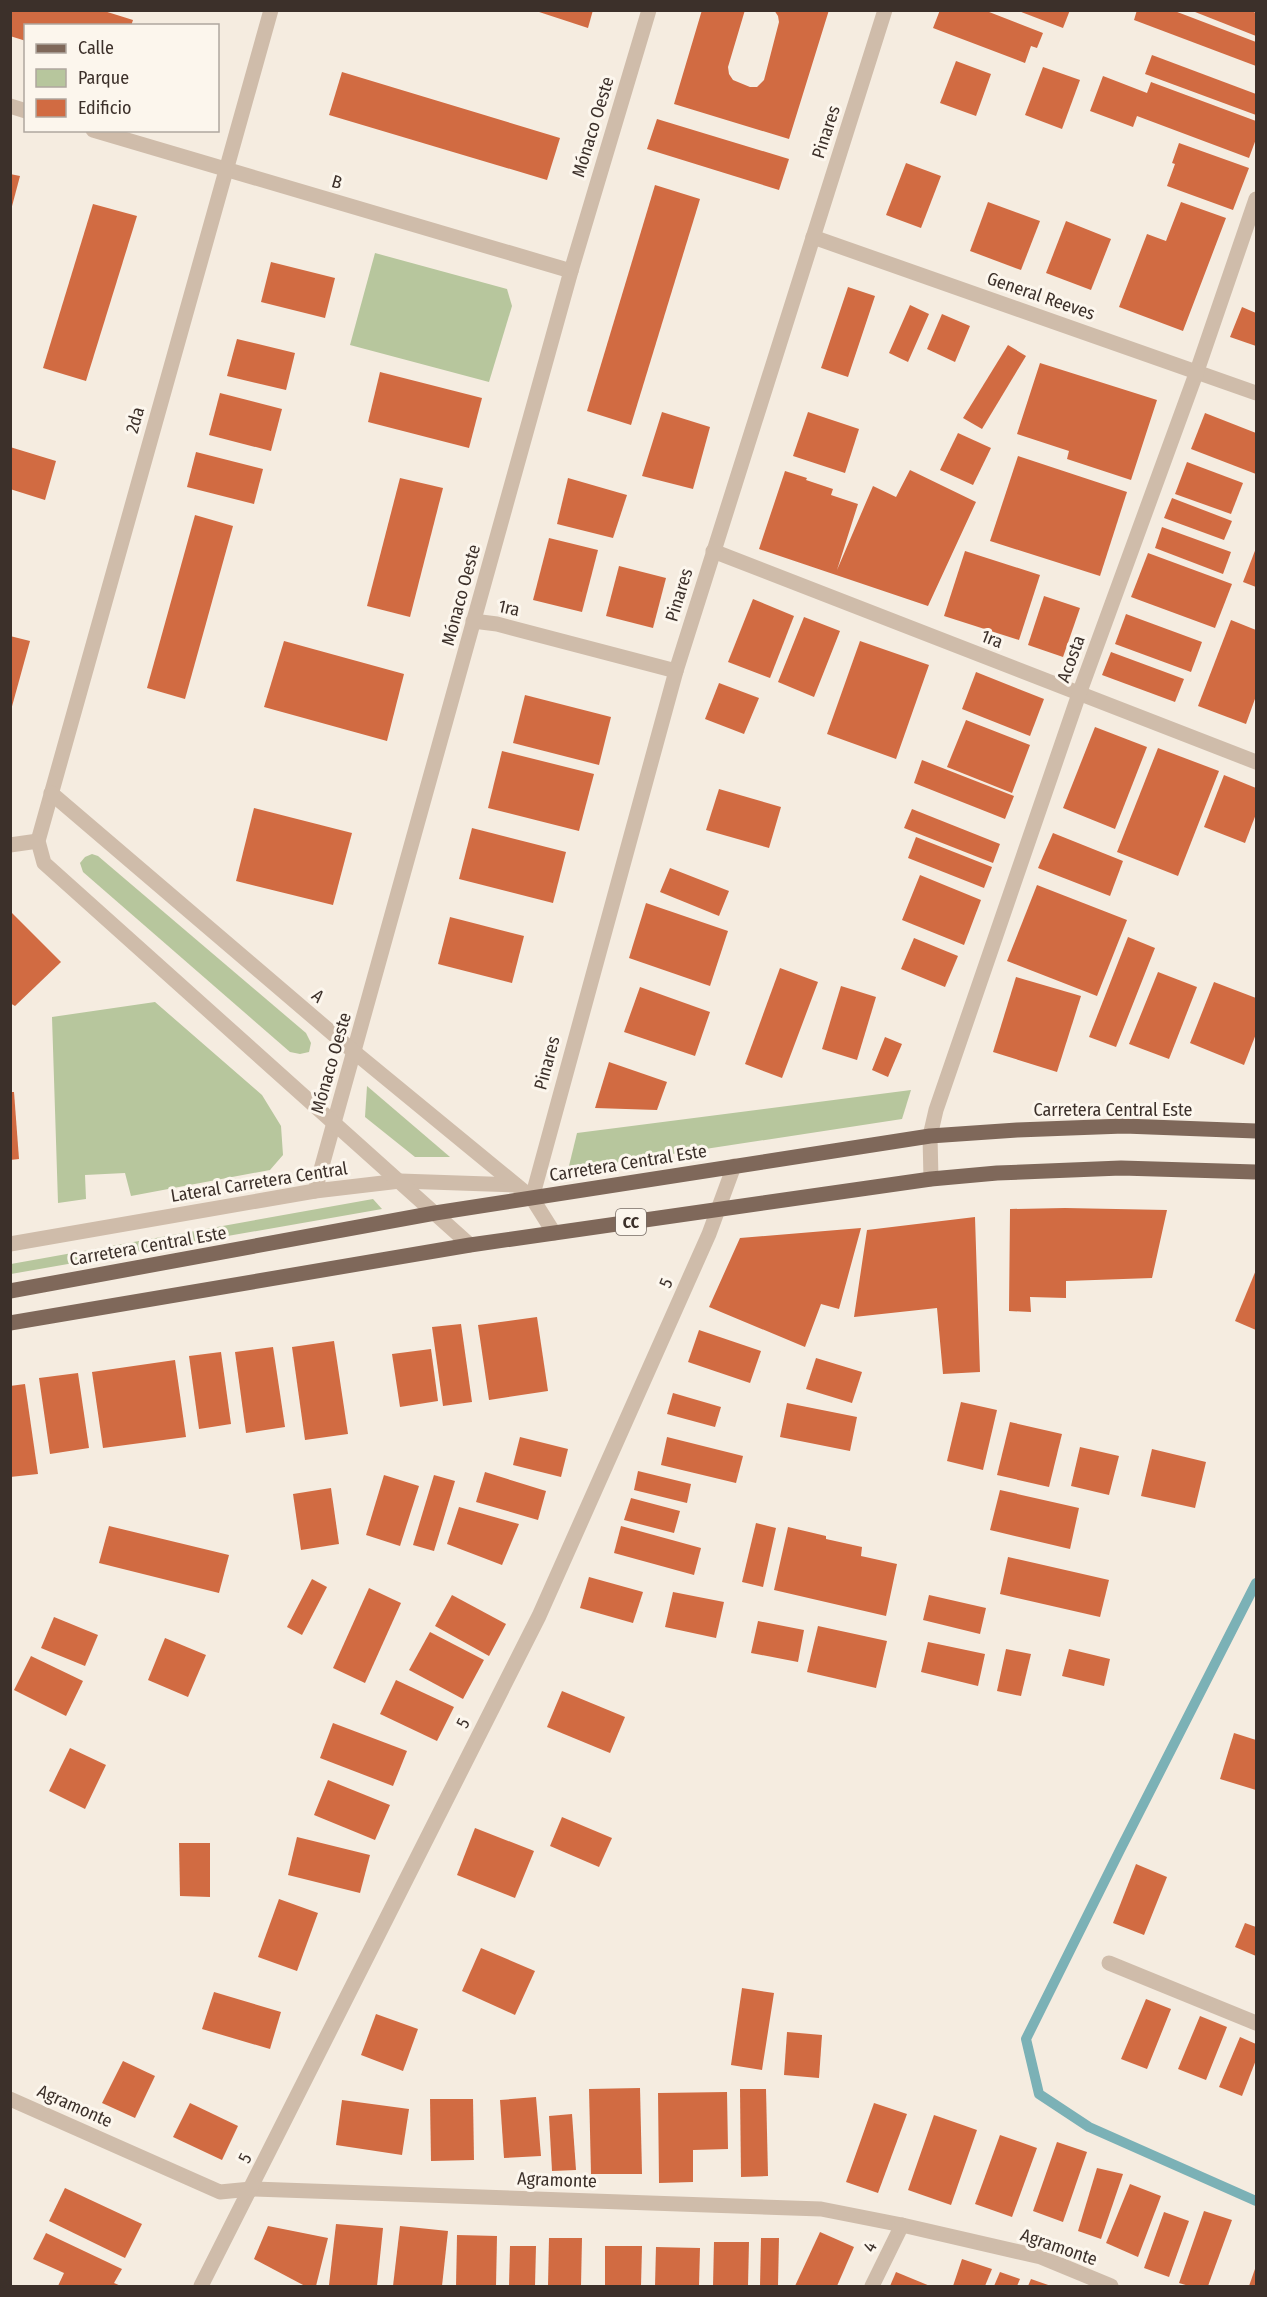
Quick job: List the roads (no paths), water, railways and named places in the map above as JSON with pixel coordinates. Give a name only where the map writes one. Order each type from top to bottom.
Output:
[{"type":"main road","name":"Carretera Central Este","points":[[10,1291],[435,1213],[930,1136],[1124,1126],[1257,1131]]},
{"type":"main road","name":"CC","points":[[10,1323],[470,1245],[931,1179],[997,1173],[1121,1168],[1257,1172]]},
{"type":"street","name":"2da","points":[[38,841],[271,10]]},
{"type":"street","name":"Mónaco Oeste","points":[[315,1191],[571,271],[649,10]]},
{"type":"street","name":"Pinares","points":[[532,1198],[676,671],[885,10]]},
{"type":"street","name":"B","points":[[100,132],[571,271]]},
{"type":"street","name":"Acosta","points":[[931,1179],[930,1136],[936,1110],[1079,693],[1197,371],[1257,199]]},
{"type":"street","name":"General Reeves","points":[[813,237],[1257,393]]},
{"type":"street","name":"1ra","points":[[713,551],[1257,762]]},
{"type":"street","name":"1ra","points":[[473,621],[497,624],[676,671]]},
{"type":"street","name":"A","points":[[51,794],[353,1051],[532,1198],[554,1233]]},
{"type":"street","points":[[10,845],[38,841],[44,863],[333,1125],[400,1181],[470,1245]]},
{"type":"street","name":"5","points":[[201,2286],[539,1616],[709,1234],[734,1166]]},
{"type":"street","name":"Lateral Carretera Central","points":[[10,1244],[315,1191],[400,1181],[516,1185]]},
{"type":"street","points":[[1109,1963],[1257,2023]]},
{"type":"street","name":"Agramonte","points":[[10,2099],[220,2192],[251,2189],[821,2209],[1041,2257],[1111,2286]]},
{"type":"street","name":"4","points":[[872,2286],[902,2225]]},
{"type":"waterway","points":[[1256,1583],[1026,2039],[1039,2094],[1089,2127],[1256,2201]]}]
